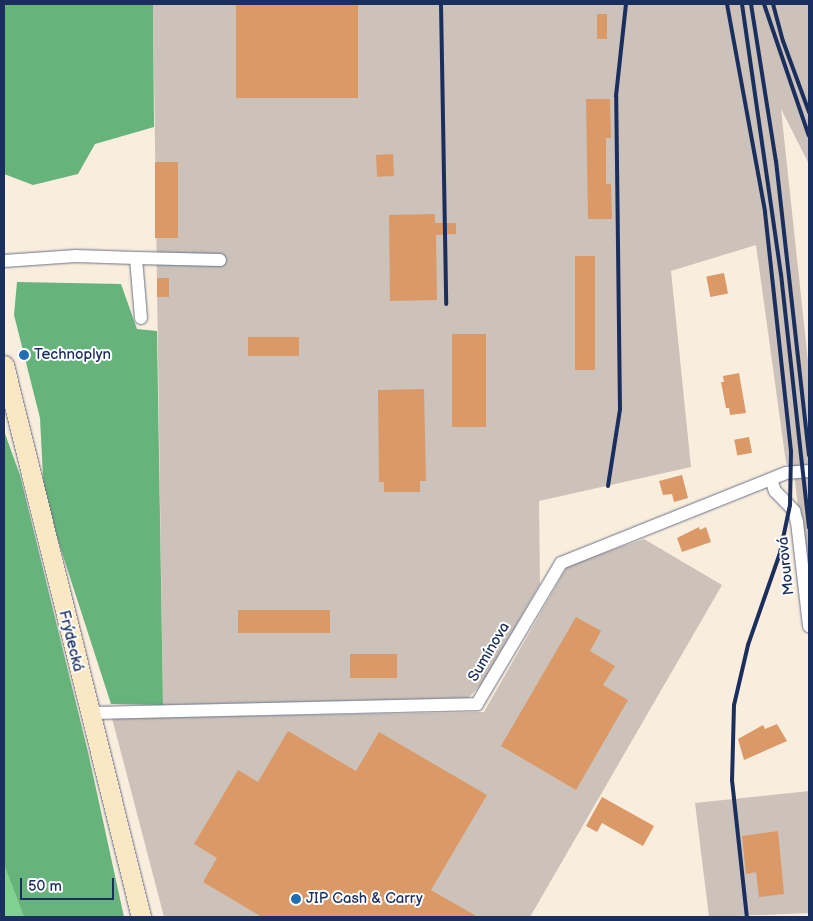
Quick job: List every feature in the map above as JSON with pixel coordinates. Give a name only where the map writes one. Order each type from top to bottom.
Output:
[{"type":"main road","name":"Frýdecká","points":[[4,365],[141,917]]},
{"type":"street","points":[[4,261],[76,256],[220,260]]},
{"type":"street","points":[[136,258],[142,318]]},
{"type":"street","name":"Sumínova","points":[[89,713],[477,704],[561,562],[772,482],[786,473],[809,471]]},
{"type":"street","name":"Mourová","points":[[772,482],[775,491],[794,511],[797,522],[809,626]]},
{"type":"shaded area","points":[[153,4],[809,4],[809,164],[781,109],[809,371],[809,604],[794,472],[786,463],[756,245],[671,271],[691,467],[539,501],[540,584],[482,684],[468,698],[163,705]]},
{"type":"shaded area","points":[[644,539],[722,585],[530,917],[164,917],[112,718],[484,712],[568,565]]},
{"type":"shaded area","points":[[809,791],[809,913],[709,917],[695,803]]},
{"type":"green space","points":[[4,4],[153,4],[154,127],[95,144],[78,174],[33,185],[4,174]]},
{"type":"green space","points":[[17,282],[121,284],[137,329],[157,331],[163,705],[111,704],[44,497],[40,418],[14,315]]},
{"type":"green space","points":[[4,431],[20,475],[88,752],[124,917],[24,917],[4,865]]},
{"type":"green space","points":[[4,865],[24,917],[4,917]]},
{"type":"building","points":[[236,4],[358,4],[358,98],[236,98]]},
{"type":"building","points":[[597,14],[607,14],[607,39],[597,39]]},
{"type":"building","points":[[586,99],[610,99],[611,138],[606,138],[606,184],[611,184],[612,219],[588,219]]},
{"type":"building","points":[[393,154],[394,176],[377,177],[376,155]]},
{"type":"building","points":[[155,162],[178,162],[178,238],[155,238]]},
{"type":"building","points":[[435,214],[435,223],[456,223],[456,234],[436,235],[437,300],[390,301],[389,215]]},
{"type":"building","points":[[575,256],[595,256],[595,370],[575,370]]},
{"type":"building","points":[[724,273],[728,294],[710,297],[706,276]]},
{"type":"building","points":[[157,278],[169,278],[169,297],[157,297]]},
{"type":"building","points":[[452,334],[486,334],[486,427],[452,427]]},
{"type":"building","points":[[248,337],[299,337],[299,356],[248,356]]},
{"type":"building","points":[[739,373],[746,413],[730,415],[729,408],[726,408],[721,382],[724,382],[723,376]]},
{"type":"building","points":[[424,389],[426,481],[420,481],[420,492],[384,492],[384,482],[379,482],[378,390]]},
{"type":"building","points":[[749,437],[752,453],[737,456],[734,440]]},
{"type":"building","points":[[682,475],[688,498],[674,502],[672,494],[663,495],[659,481]]},
{"type":"building","points":[[699,527],[700,530],[706,527],[711,542],[682,552],[677,538]]},
{"type":"building","points":[[238,610],[330,610],[330,633],[238,633]]},
{"type":"building","points":[[576,617],[601,631],[590,651],[615,666],[603,685],[628,700],[576,790],[501,746]]},
{"type":"building","points":[[350,654],[397,654],[397,678],[350,678]]},
{"type":"building","points":[[777,724],[787,741],[744,760],[738,739],[763,725],[765,729]]},
{"type":"building","points":[[288,731],[356,771],[379,732],[487,795],[431,890],[478,917],[262,917],[203,882],[217,858],[194,844],[238,770],[258,782]]},
{"type":"building","points":[[602,797],[654,826],[643,846],[602,823],[597,832],[586,826]]},
{"type":"building","points":[[778,831],[784,894],[759,897],[756,872],[746,874],[742,836]]},
{"type":"railway","points":[[441,4],[446,304]]},
{"type":"railway","points":[[608,486],[620,409],[616,96],[626,4]]},
{"type":"railway","points":[[727,4],[765,212],[791,452],[790,505],[780,553],[748,645],[734,705],[732,780],[747,917]]},
{"type":"railway","points":[[742,4],[781,274],[809,527]]},
{"type":"railway","points":[[751,4],[776,161],[809,455]]},
{"type":"railway","points":[[764,4],[809,136]]},
{"type":"railway","points":[[773,4],[783,41],[809,112]]},
{"type":"place","name":"Technoplyn","points":[[24,355]]},
{"type":"place","name":"JIP Cash & Carry","points":[[296,899]]}]
